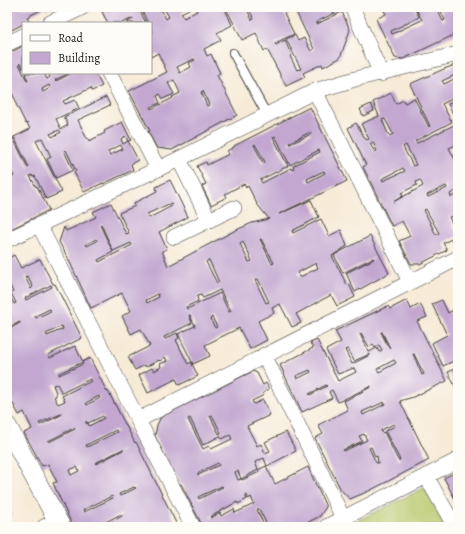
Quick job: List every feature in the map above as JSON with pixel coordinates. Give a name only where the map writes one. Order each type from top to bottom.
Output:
[{"type":"street","points":[[352,7],[381,74]]},
{"type":"street","points":[[53,22],[81,14]]},
{"type":"street","points":[[7,44],[22,36]]},
{"type":"street","points":[[7,240],[179,159],[315,91],[355,79],[381,74],[458,54]]},
{"type":"street","points":[[109,74],[158,169]]},
{"type":"street","points":[[315,91],[410,282]]},
{"type":"street","points":[[179,159],[209,220]]},
{"type":"street","points":[[174,236],[234,208]]},
{"type":"street","points":[[39,225],[193,527]]},
{"type":"street","points":[[138,420],[458,258]]},
{"type":"street","points":[[264,355],[344,518]]},
{"type":"street","points":[[7,426],[54,525]]},
{"type":"street","points":[[326,527],[458,460]]},
{"type":"street","points":[[426,476],[455,527]]},
{"type":"lane","points":[[233,53],[267,115]]},
{"type":"green space","points":[[424,488],[446,527],[346,527],[355,522]]},
{"type":"building","points":[[7,7],[52,7],[46,10],[45,8],[27,17],[29,22],[22,22],[22,25],[10,31],[7,25]]},
{"type":"building","points":[[112,7],[138,7],[146,22],[128,22],[133,18],[124,22],[107,22],[102,12]]},
{"type":"building","points":[[140,7],[160,7],[166,19],[169,17],[163,7],[193,7],[181,13],[184,18],[197,11],[195,7],[246,7],[252,20],[254,19],[248,7],[253,7],[254,9],[258,7],[285,7],[287,12],[284,13],[294,34],[275,43],[276,45],[285,40],[291,55],[290,56],[297,70],[301,69],[286,39],[295,35],[298,41],[304,38],[311,51],[314,49],[294,8],[332,7],[335,13],[316,22],[317,24],[342,12],[350,30],[340,58],[323,67],[322,64],[303,73],[305,77],[286,86],[267,49],[264,51],[256,33],[242,40],[226,8],[225,9],[232,25],[217,33],[221,40],[204,49],[207,56],[211,54],[220,73],[217,75],[237,115],[172,150],[157,148],[148,132],[150,131],[129,91],[167,72],[158,53],[152,56],[152,22],[148,22]],"holes":[[[194,59],[195,60],[189,63],[191,67],[180,73],[177,67]],[[174,80],[180,93],[151,109],[150,107],[160,103],[157,96],[160,94],[163,99],[174,94],[168,83]],[[203,91],[209,105],[207,106],[201,92]]]},
{"type":"building","points":[[382,7],[414,7],[419,17],[391,31],[392,34],[422,20],[415,7],[436,7],[443,21],[445,20],[439,7],[458,7],[458,33],[403,59],[395,58],[376,19],[386,14]]},
{"type":"building","points":[[22,46],[22,67],[20,63],[19,64],[22,74],[24,74],[27,81],[25,74],[44,74],[47,79],[50,77],[48,74],[67,74],[55,80],[56,81],[70,74],[96,74],[102,86],[92,91],[91,88],[63,101],[65,104],[75,100],[79,108],[56,119],[61,129],[68,125],[64,117],[106,97],[110,105],[78,120],[89,141],[122,122],[131,140],[128,141],[138,160],[131,164],[133,170],[84,192],[74,172],[76,171],[66,150],[64,151],[73,170],[56,178],[47,159],[51,157],[42,138],[36,141],[62,192],[46,199],[35,176],[30,176],[36,187],[37,186],[49,210],[7,231],[7,215],[10,213],[7,208],[7,169],[11,177],[14,176],[7,165],[7,126],[28,168],[29,167],[14,137],[30,129],[15,102],[16,101],[7,83],[7,54]],"holes":[[[49,85],[50,88],[43,92],[42,89]],[[59,130],[61,132],[52,137],[50,134]],[[125,136],[128,141],[123,144],[121,139]],[[121,145],[123,149],[110,155],[108,151]]]},
{"type":"building","points":[[458,64],[458,96],[442,104],[452,122],[415,141],[417,143],[454,125],[458,135],[458,144],[449,148],[458,165],[458,190],[450,194],[451,197],[457,194],[458,197],[458,228],[452,216],[449,217],[458,236],[443,243],[447,250],[420,264],[411,264],[399,241],[410,236],[402,221],[392,226],[363,167],[366,165],[348,128],[356,123],[366,140],[369,139],[361,124],[379,116],[373,102],[391,93],[396,104],[403,100],[405,103],[414,98],[429,127],[430,126],[410,84]],"holes":[[[455,75],[456,78],[444,84],[442,81]],[[385,119],[393,134],[389,136],[382,120]],[[373,142],[377,151],[375,152],[370,144]],[[406,145],[416,165],[413,166],[403,147]],[[403,168],[405,171],[383,181],[382,179]],[[420,180],[423,186],[393,202],[403,196],[401,193],[417,185],[416,182]],[[446,186],[447,188],[428,197],[427,195]],[[426,209],[439,233],[436,235],[424,210]]]},
{"type":"building","points":[[458,99],[458,119],[456,120],[448,104]]},
{"type":"building","points":[[371,104],[374,111],[363,116],[360,109]]},
{"type":"building","points":[[310,107],[347,181],[279,214],[311,200],[319,217],[292,231],[293,233],[321,219],[329,236],[341,230],[347,246],[332,256],[355,297],[337,306],[331,295],[296,314],[301,323],[292,327],[280,304],[272,308],[274,313],[258,321],[267,340],[250,349],[239,328],[205,345],[210,356],[193,364],[178,334],[195,326],[189,315],[192,323],[164,337],[165,339],[177,333],[179,338],[176,340],[188,364],[191,362],[198,376],[179,385],[176,379],[148,393],[139,375],[152,368],[154,371],[161,367],[160,364],[167,361],[165,357],[160,361],[159,360],[146,367],[145,365],[135,370],[128,357],[150,346],[141,329],[131,334],[122,316],[131,311],[122,293],[91,308],[59,242],[64,227],[66,231],[96,217],[93,212],[111,203],[126,234],[129,233],[119,213],[135,206],[134,203],[157,191],[156,187],[170,180],[188,217],[159,232],[167,249],[162,251],[168,266],[234,231],[252,223],[269,219],[257,204],[248,186],[246,187],[244,184],[225,194],[227,197],[211,205],[202,186],[206,184],[197,166],[206,162],[207,165],[229,154],[227,151]],"holes":[[[310,132],[311,134],[290,144],[289,143]],[[275,136],[290,165],[319,150],[320,152],[293,166],[294,169],[292,170],[291,168],[262,183],[260,180],[288,166],[273,137]],[[255,144],[265,162],[263,163],[254,145]],[[324,171],[325,173],[308,182],[307,179]],[[171,203],[172,206],[149,218],[147,214]],[[101,224],[113,251],[131,243],[132,245],[99,262],[98,260],[113,252],[100,225]],[[96,239],[97,241],[87,246],[86,244]],[[260,239],[274,263],[272,264]],[[243,242],[252,261],[249,262],[240,244]],[[209,260],[219,282],[217,283],[206,262]],[[316,263],[318,268],[300,277],[297,273]],[[258,279],[269,302],[266,303],[255,280]],[[220,290],[231,311],[229,312],[220,293],[187,309],[186,307],[198,301],[197,296],[201,295],[203,298]],[[158,294],[159,297],[147,303],[146,300]],[[212,317],[217,327],[215,328],[210,319]]]},
{"type":"building","points":[[370,236],[389,273],[355,292],[346,273],[374,259],[373,258],[343,273],[334,255]]},
{"type":"building","points":[[14,255],[21,268],[40,259],[53,284],[55,284],[82,338],[48,355],[50,358],[75,346],[83,362],[90,358],[107,392],[108,391],[135,443],[136,442],[178,527],[101,527],[122,516],[121,514],[96,527],[73,527],[53,483],[57,482],[48,464],[42,466],[24,433],[32,429],[24,412],[19,415],[10,398],[7,399],[7,330],[20,322],[7,328],[7,290],[14,304],[16,303],[11,293],[13,292],[7,278],[7,259]],"holes":[[[27,276],[33,287],[31,289],[25,277]],[[51,285],[52,287],[26,300],[25,298]],[[50,309],[51,311],[36,318],[35,316]],[[62,326],[63,329],[47,336],[46,334]],[[82,362],[83,364],[59,375],[59,373]],[[90,379],[91,381],[62,396],[65,401],[58,404],[54,397],[56,396],[56,393],[53,385],[57,384],[62,393]],[[99,396],[100,398],[87,405],[86,403]],[[61,414],[40,425],[39,423]],[[103,416],[104,418],[89,426],[88,423]],[[74,428],[75,429],[49,442],[48,441]],[[116,430],[117,432],[87,447],[86,445]],[[123,449],[96,464],[95,463]],[[77,467],[79,471],[71,475],[69,470]],[[134,487],[136,488],[120,496],[119,494]],[[112,496],[113,498],[84,512],[83,510]]]},
{"type":"building","points":[[407,300],[411,309],[420,304],[427,317],[417,321],[447,381],[413,397],[400,401],[429,460],[369,491],[350,499],[341,490],[315,438],[323,434],[318,425],[348,410],[344,401],[371,386],[338,402],[332,390],[329,392],[332,398],[302,412],[280,365],[313,348],[310,343],[317,340],[338,381],[356,372],[354,368],[338,374],[326,350],[341,342],[335,331],[388,306],[390,309]],"holes":[[[381,332],[382,332],[390,348]],[[361,333],[369,347],[373,344],[375,348],[379,345],[382,350],[379,352],[377,348],[369,352],[360,334]],[[348,349],[354,361],[370,354],[352,364],[345,350]],[[413,354],[424,374],[422,375]],[[394,360],[396,363],[379,372],[377,369]],[[310,370],[311,372],[297,379],[296,376]],[[326,385],[327,386],[310,395],[309,394]],[[384,402],[385,404],[363,415],[362,412]],[[394,424],[395,426],[385,431],[400,460],[398,460],[384,432],[382,433],[381,430]],[[364,434],[367,440],[344,451],[343,450],[362,441],[359,436]],[[371,447],[375,457],[377,456],[378,463],[376,463],[369,448]]]},
{"type":"building","points":[[442,300],[448,313],[457,308],[458,310],[458,359],[443,366],[432,343],[447,335],[432,304]]},
{"type":"building","points":[[458,367],[458,392],[448,372]]},
{"type":"building","points":[[253,371],[257,373],[263,385],[266,383],[269,389],[263,393],[264,395],[252,401],[254,404],[263,400],[270,415],[247,426],[257,446],[261,444],[265,453],[270,451],[265,442],[286,432],[296,451],[267,466],[264,458],[255,462],[258,470],[266,466],[275,484],[308,467],[326,507],[320,516],[299,527],[268,527],[259,509],[257,510],[265,527],[203,527],[155,436],[157,425],[161,417]],"holes":[[[212,415],[221,433],[219,434],[210,416]],[[190,418],[203,445],[220,436],[222,439],[230,435],[232,439],[211,449],[209,446],[203,449],[188,419]],[[218,463],[219,465],[198,475],[198,473]],[[258,470],[259,472],[242,480],[241,479]],[[238,471],[241,479],[238,480],[235,472]],[[222,486],[223,487],[199,499],[198,497]],[[247,495],[248,499],[251,497],[254,504],[235,513],[234,509],[221,516],[220,513],[211,518],[210,517],[237,502],[238,504],[247,499],[245,496]]]},
{"type":"building","points":[[458,471],[458,505],[444,478]]},
{"type":"building","points":[[8,506],[12,514],[7,517],[7,507]]}]
